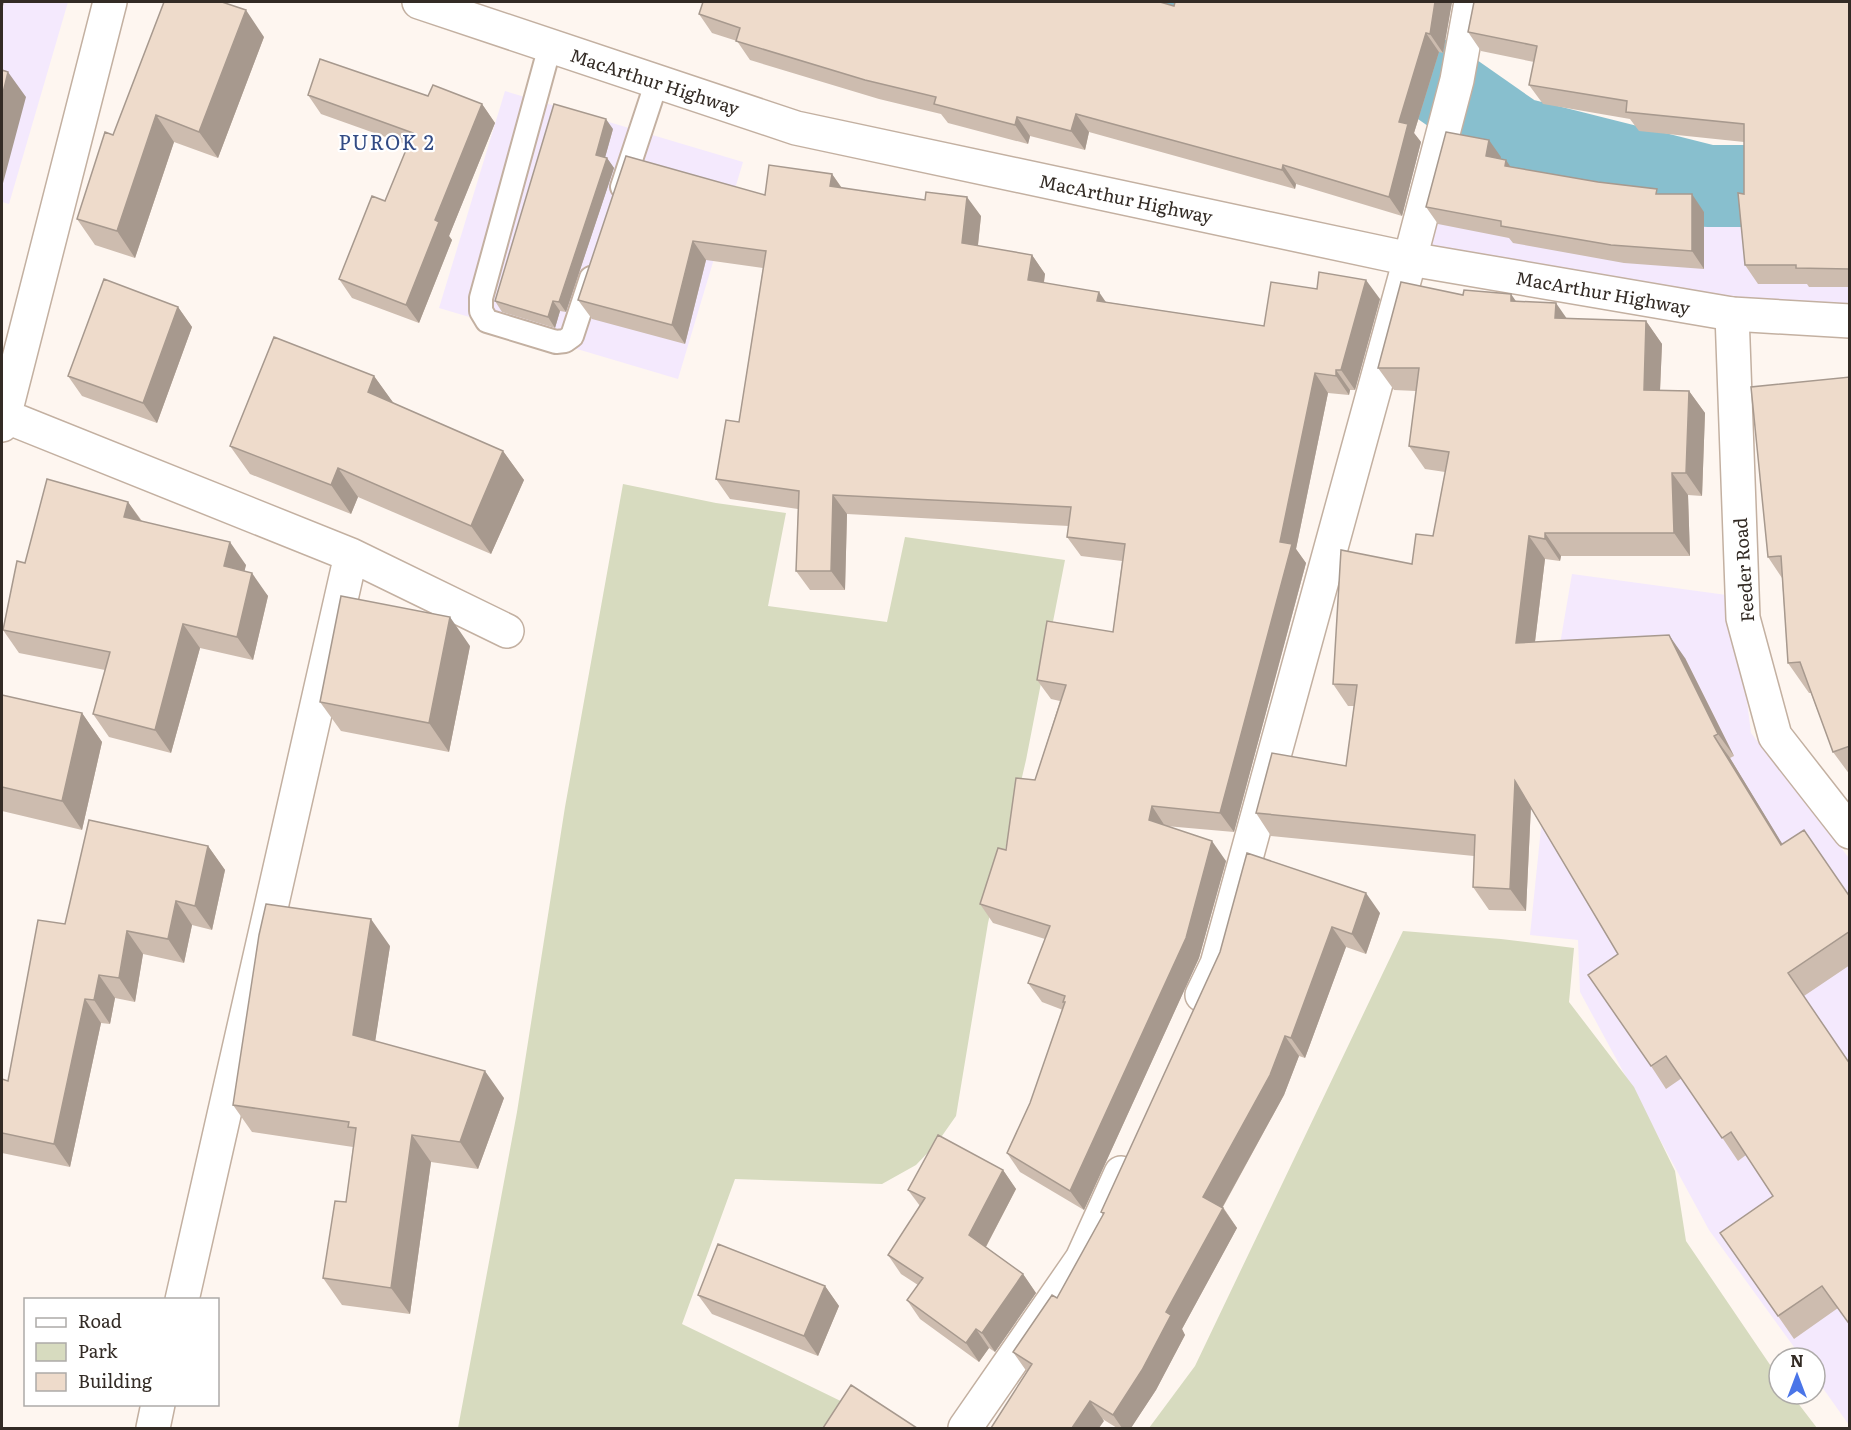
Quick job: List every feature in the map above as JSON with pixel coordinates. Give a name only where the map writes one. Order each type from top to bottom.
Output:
[{"type":"street","points":[[110,2],[2,419],[351,555],[507,632]]},
{"type":"street","name":"MacArthur Highway","points":[[419,2],[796,128],[1410,260],[1732,314],[1850,321]]},
{"type":"street","points":[[1189,1024],[1216,964],[1410,260],[1464,45],[1471,2]]},
{"type":"street","name":"Feeder Road","points":[[1732,314],[1743,618],[1775,736],[1850,832]]},
{"type":"street","points":[[182,1298],[351,555]]},
{"type":"street","points":[[965,1428],[1082,1259],[1136,1141]]},
{"type":"street","points":[[153,1428],[158,1406]]},
{"type":"lane","points":[[550,46],[481,298],[481,310],[487,321],[556,342],[565,341],[572,336],[598,258]]},
{"type":"lane","points":[[616,203],[657,81]]},
{"type":"shaded area","points":[[2,2],[68,2],[9,204],[2,202]]},
{"type":"shaded area","points":[[505,91],[743,162],[678,379],[439,308]]},
{"type":"shaded area","points":[[1453,111],[1518,155],[1707,198],[1849,198],[1849,307],[1724,298],[1420,246]]},
{"type":"shaded area","points":[[1572,574],[1734,596],[1751,733],[1849,858],[1849,1425],[1827,1394],[1827,1346],[1793,1346],[1709,1230],[1580,992],[1578,940],[1530,935],[1560,644]]},
{"type":"green space","points":[[623,484],[716,503],[786,513],[768,606],[887,622],[905,537],[1065,560],[1026,760],[988,923],[956,1116],[937,1143],[916,1165],[882,1184],[735,1179],[682,1324],[853,1407],[836,1428],[458,1428],[517,1112],[565,807]]},
{"type":"green space","points":[[1403,931],[1501,939],[1574,948],[1569,1002],[1634,1087],[1675,1171],[1686,1241],[1767,1360],[1767,1406],[1800,1406],[1817,1428],[1149,1428],[1195,1366]]},
{"type":"building","points":[[164,2],[222,2],[246,10],[199,132],[156,115],[117,231],[77,219],[105,132],[113,135]]},
{"type":"building","points":[[703,2],[1160,2],[1174,6],[1175,2],[1435,2],[1430,34],[1426,33],[1399,122],[1408,124],[1389,197],[1283,165],[1282,170],[1076,114],[1071,131],[1017,117],[1015,125],[934,104],[936,97],[865,80],[736,41],[740,28],[699,14]]},
{"type":"building","points":[[1474,2],[1850,2],[1850,269],[1796,268],[1796,265],[1745,265],[1738,193],[1744,194],[1744,124],[1626,112],[1627,101],[1529,85],[1537,46],[1468,32]]},
{"type":"building","points":[[320,59],[428,96],[433,85],[482,104],[435,220],[439,222],[406,305],[339,279],[372,196],[385,201],[413,133],[308,95]]},
{"type":"building","points":[[2,70],[8,72],[2,97]]},
{"type":"building","points":[[554,104],[606,119],[596,155],[607,158],[559,302],[553,301],[548,317],[495,301]]},
{"type":"building","points":[[1446,132],[1489,140],[1486,156],[1506,160],[1505,166],[1598,182],[1657,189],[1656,194],[1692,194],[1692,251],[1611,245],[1501,226],[1501,221],[1426,207]]},
{"type":"building","points":[[626,156],[765,195],[769,165],[832,174],[830,186],[925,200],[926,192],[967,197],[962,243],[1032,255],[1028,280],[1099,292],[1097,301],[1264,326],[1271,282],[1317,289],[1319,272],[1366,280],[1341,370],[1336,370],[1336,376],[1315,373],[1280,542],[1292,544],[1220,813],[1152,806],[1149,820],[1212,841],[1186,938],[1070,1191],[1007,1153],[1030,1103],[1065,1002],[1063,1002],[1065,996],[1028,983],[1050,926],[980,904],[998,848],[1006,850],[1016,778],[1035,780],[1066,685],[1037,680],[1047,621],[1113,632],[1125,544],[1067,537],[1071,507],[833,495],[831,571],[796,571],[799,491],[716,479],[726,420],[739,422],[766,251],[693,241],[672,325],[578,300]]},
{"type":"building","points":[[104,279],[178,307],[143,403],[68,376]]},
{"type":"building","points":[[1401,282],[1463,295],[1464,290],[1511,294],[1511,301],[1556,303],[1555,318],[1646,321],[1644,390],[1689,391],[1686,473],[1672,473],[1674,533],[1545,533],[1545,539],[1529,536],[1516,643],[1669,635],[1718,734],[1714,736],[1781,845],[1804,830],[1850,897],[1850,931],[1788,973],[1850,1064],[1850,1325],[1822,1286],[1778,1316],[1720,1233],[1773,1196],[1731,1132],[1722,1138],[1666,1056],[1651,1066],[1588,975],[1618,954],[1515,781],[1510,889],[1473,887],[1475,835],[1256,813],[1272,753],[1346,766],[1357,685],[1333,684],[1341,550],[1412,564],[1416,534],[1433,536],[1449,452],[1409,446],[1419,368],[1378,368]]},
{"type":"building","points":[[274,337],[374,376],[368,392],[503,451],[471,526],[338,468],[331,485],[230,446]]},
{"type":"building","points":[[1850,377],[1850,746],[1833,752],[1800,662],[1788,663],[1781,556],[1768,557],[1751,387]]},
{"type":"building","points":[[47,479],[128,502],[124,517],[230,542],[224,566],[252,573],[237,637],[183,624],[155,730],[93,714],[110,652],[3,630],[17,561],[25,563]]},
{"type":"building","points":[[341,596],[450,617],[429,723],[320,702]]},
{"type":"building","points":[[2,695],[82,713],[62,801],[2,787]]},
{"type":"building","points":[[89,820],[208,846],[195,906],[176,901],[168,939],[127,931],[119,978],[99,975],[94,1000],[85,999],[54,1144],[2,1133],[2,1079],[8,1081],[38,920],[65,924]]},
{"type":"building","points":[[1247,853],[1366,893],[1352,934],[1332,927],[1291,1038],[1285,1036],[1270,1075],[1203,1197],[1223,1208],[1166,1312],[1171,1315],[1142,1370],[1113,1415],[1090,1401],[1072,1428],[991,1428],[1032,1364],[1013,1352],[1052,1295],[1057,1298],[1104,1213],[1101,1212],[1220,952]]},
{"type":"building","points":[[266,904],[371,919],[353,1035],[485,1071],[460,1142],[412,1135],[391,1288],[323,1278],[335,1201],[346,1202],[356,1128],[348,1127],[349,1122],[233,1105],[259,935]]},
{"type":"building","points":[[938,1135],[1003,1170],[969,1235],[1023,1274],[982,1333],[976,1329],[966,1343],[907,1300],[923,1278],[888,1255],[925,1198],[908,1190]]},
{"type":"building","points":[[718,1244],[825,1286],[804,1336],[698,1295]]},
{"type":"building","points":[[851,1385],[917,1428],[823,1428]]},
{"type":"waterway","points":[[1206,2],[1247,20],[1431,78],[1517,138],[1708,186],[1850,186]]},
{"type":"district","name":"PUROK 2","points":[[387,141]]}]
